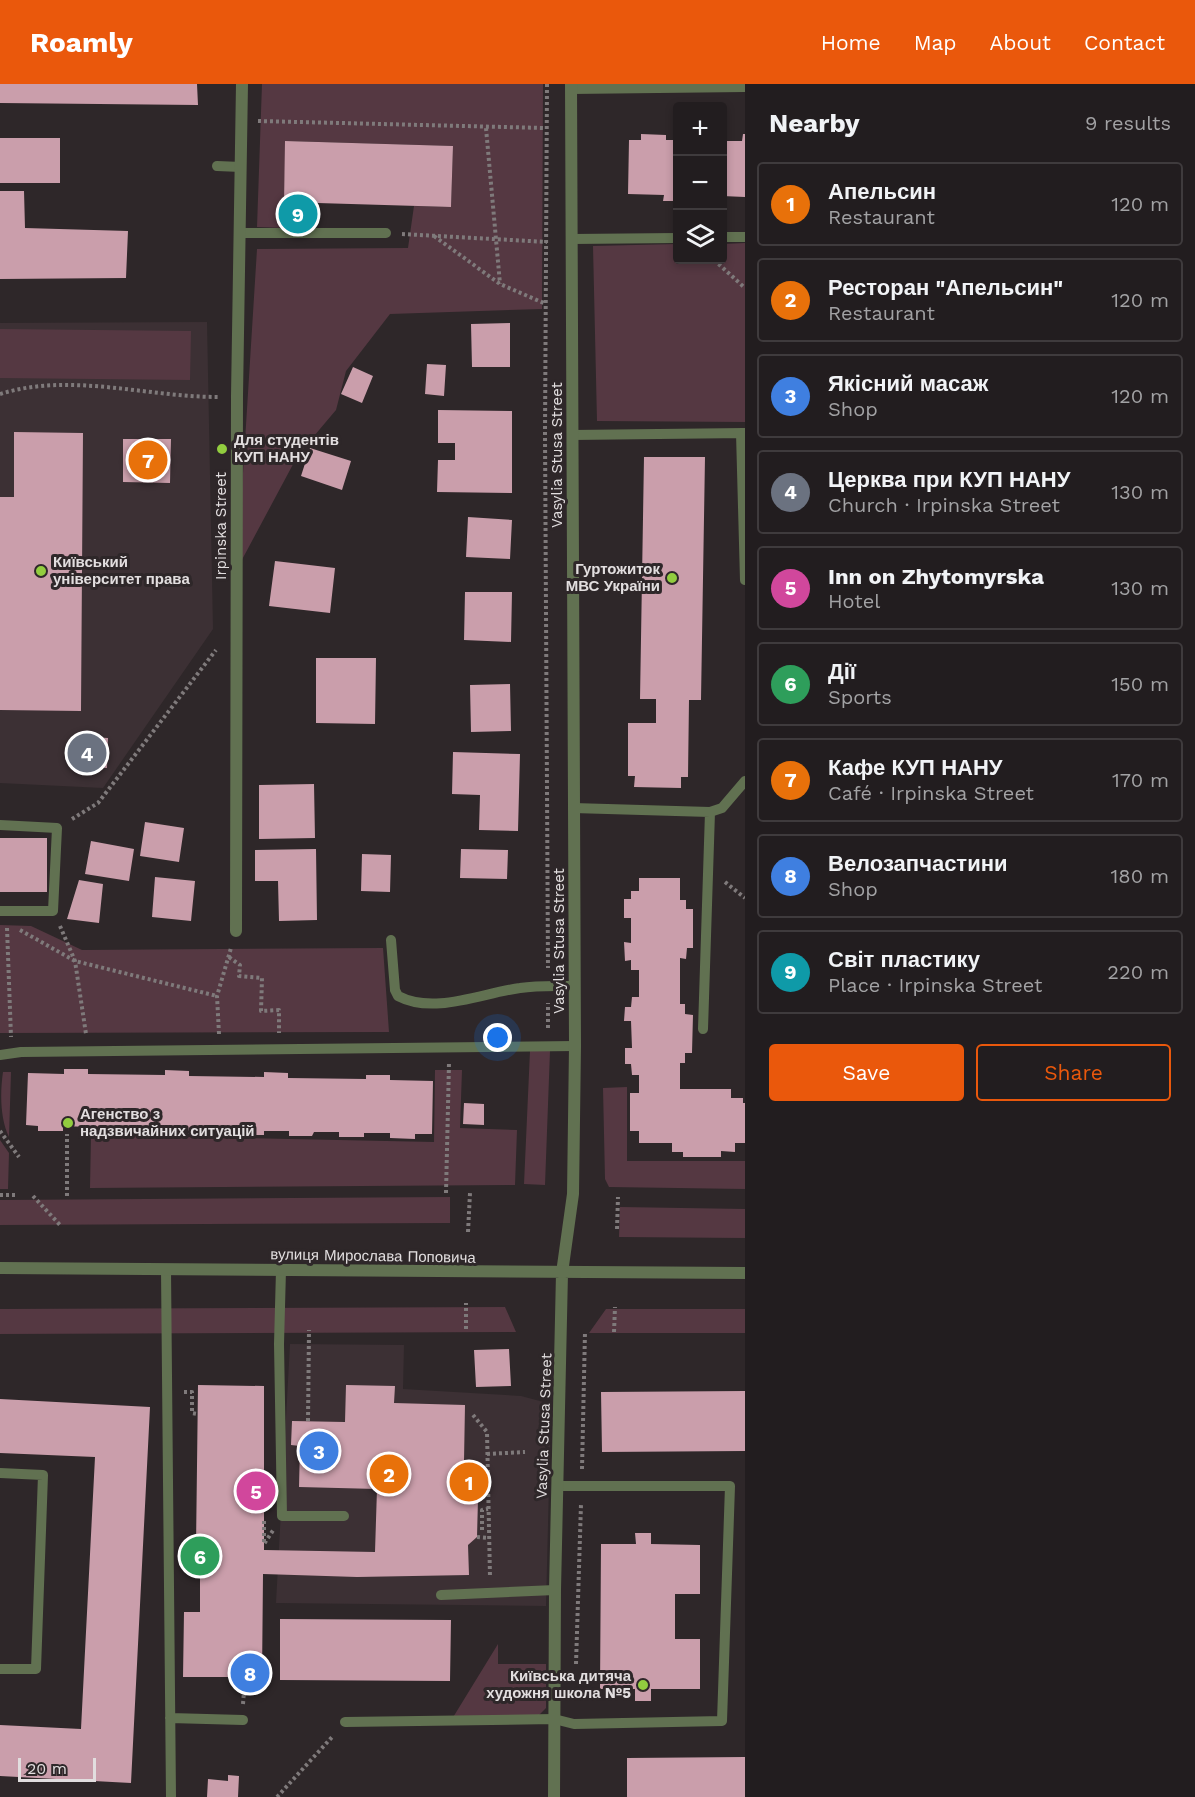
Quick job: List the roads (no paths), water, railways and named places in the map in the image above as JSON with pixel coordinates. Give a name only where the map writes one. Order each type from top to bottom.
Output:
[{"type":"street","name":"Irpinska Street","points":[[236,931],[235,626],[242,84]]},
{"type":"street","name":"Vasylia Stusa Street","points":[[554,1797],[555,1590],[562,1273],[573,1194],[575,1046],[571,87]]},
{"type":"street","name":"вулиця Мирослава Поповича","points":[[0,1268],[745,1273]]},
{"type":"lane","points":[[571,87],[745,87]]},
{"type":"lane","points":[[218,166],[241,167]]},
{"type":"lane","points":[[239,233],[386,233]]},
{"type":"lane","points":[[727,237],[745,237]]},
{"type":"lane","points":[[572,243],[673,238]]},
{"type":"lane","points":[[572,435],[743,433],[745,580]]},
{"type":"lane","points":[[573,808],[710,812],[722,808],[745,781]]},
{"type":"lane","points":[[703,1029],[710,812]]},
{"type":"lane","points":[[0,825],[57,828],[53,911],[0,911]]},
{"type":"lane","points":[[391,940],[395,990],[398,996],[404,999],[436,1003],[520,988],[575,986]]},
{"type":"lane","points":[[5,1054],[89,1051],[575,1046]]},
{"type":"lane","points":[[166,1270],[171,1797]]},
{"type":"lane","points":[[281,1270],[279,1344],[282,1516],[344,1516]]},
{"type":"lane","points":[[0,1473],[43,1475],[36,1670],[0,1669]]},
{"type":"lane","points":[[345,1722],[554,1719],[574,1724],[722,1721],[730,1486],[557,1486]]},
{"type":"lane","points":[[441,1596],[555,1590]]},
{"type":"lane","points":[[170,1718],[243,1720]]},
{"type":"place","name":"Світ пластику","points":[[298,214]]},
{"type":"place","name":"Для студентів КУП НАНУ","points":[[222,449]]},
{"type":"place","name":"Кафе КУП НАНУ","points":[[148,460]]},
{"type":"place","name":"Київський університет права","points":[[41,571]]},
{"type":"place","name":"Гуртожиток МВС України","points":[[672,578]]},
{"type":"place","name":"Церква при КУП НАНУ","points":[[87,753]]},
{"type":"place","name":"Агенство з надзвичайних ситуацій","points":[[68,1123]]},
{"type":"place","name":"Якісний масаж","points":[[319,1451]]},
{"type":"place","name":"Ресторан \"Апельсин\"","points":[[389,1474]]},
{"type":"place","name":"Апельсин","points":[[469,1482]]},
{"type":"place","name":"Inn on Zhytomyrska","points":[[256,1491]]},
{"type":"place","name":"Дії","points":[[200,1556]]},
{"type":"place","name":"Велозапчастини","points":[[250,1673]]},
{"type":"place","name":"Київська дитяча художня школа №5","points":[[643,1685]]}]
